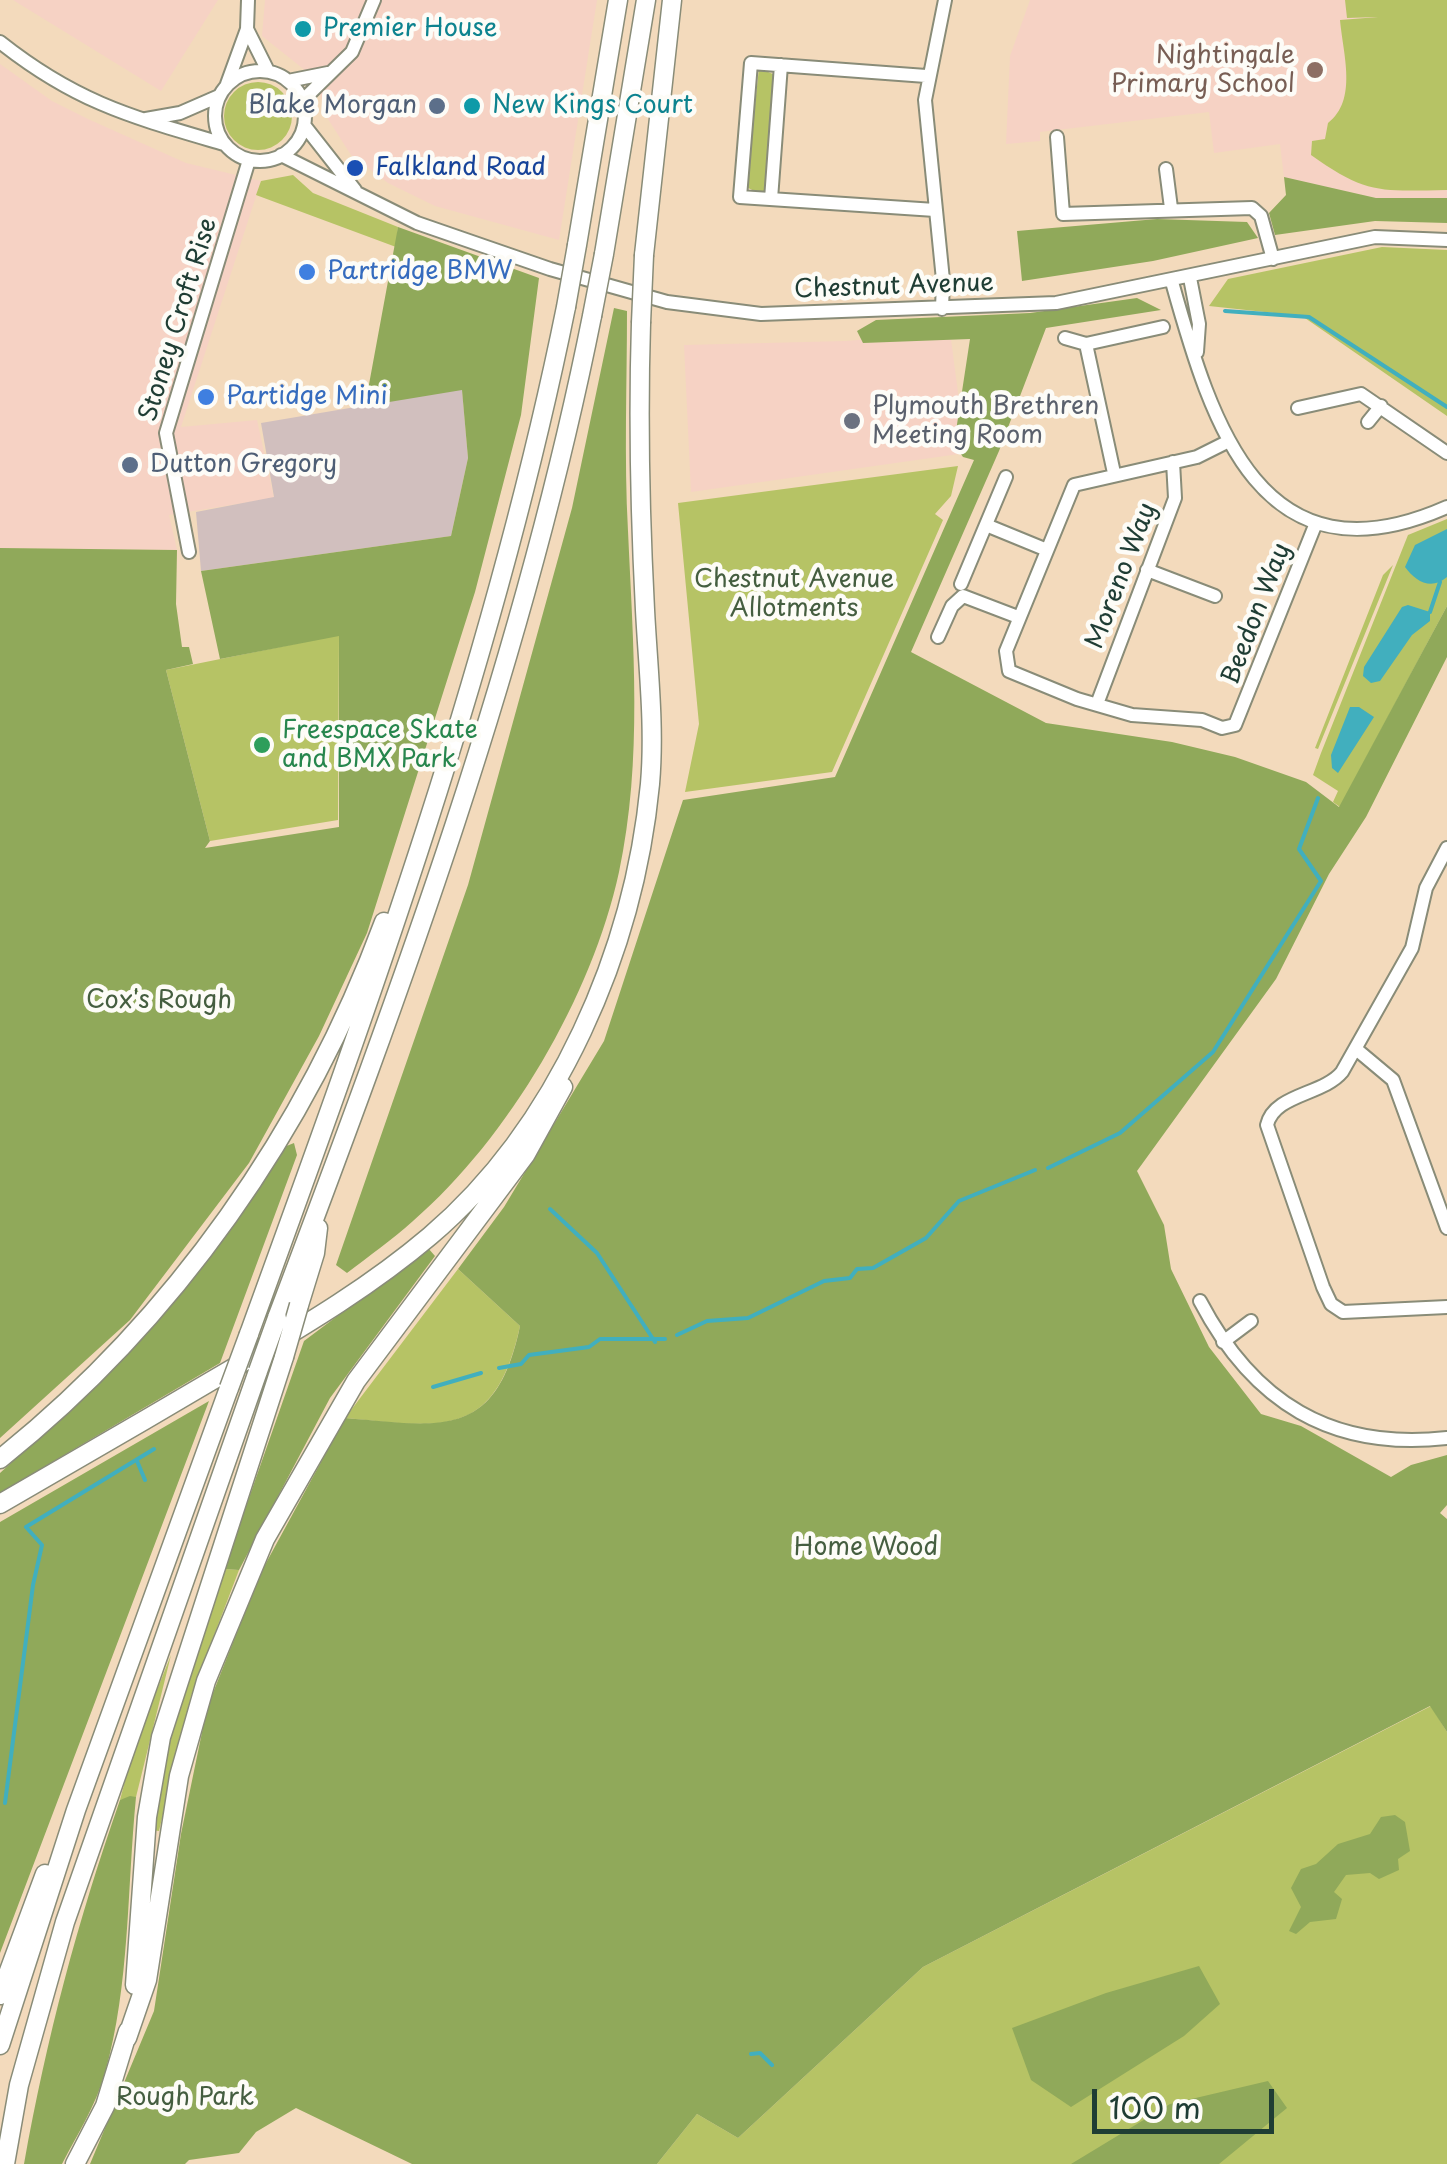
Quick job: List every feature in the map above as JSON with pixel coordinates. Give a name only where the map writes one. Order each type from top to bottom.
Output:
[{"type":"highway","points":[[0,2045],[76,1810],[356,1041],[440,788],[532,453],[566,308],[618,0]]},
{"type":"highway","points":[[5,2164],[19,2084],[55,1954],[277,1318],[408,971],[482,751],[539,542],[592,316],[646,0]]},
{"type":"highway","points":[[75,2164],[105,2106],[147,1980],[179,1776],[206,1681],[240,1593],[265,1539],[356,1381],[526,1154],[573,1068],[580,1035],[624,921],[649,786],[652,713],[640,490],[641,323],[644,255],[672,0]]},
{"type":"highway","points":[[0,1459],[85,1384],[146,1321],[270,1156],[321,1066],[367,968],[419,826],[440,788]]},
{"type":"highway","points":[[0,1504],[321,1315],[432,1234],[518,1137],[580,1035]]},
{"type":"highway","points":[[126,2038],[137,1964],[146,1816],[160,1737],[284,1357],[315,1253],[320,1203]]},
{"type":"highway","points":[[0,1996],[32,1900],[76,1810]]},
{"type":"street","points":[[224,144],[214,120],[247,30],[248,0]]},
{"type":"street","points":[[302,101],[352,52],[374,0]]},
{"type":"street","points":[[942,309],[943,280],[925,119],[926,76],[945,0]]},
{"type":"street","points":[[247,30],[268,71]]},
{"type":"street","points":[[0,42],[56,84],[138,120],[224,144],[249,160],[281,155],[292,148],[304,126],[302,101],[288,81],[268,71],[238,76],[222,91],[180,113],[138,120]]},
{"type":"street","points":[[926,76],[751,63],[740,196],[935,210]]},
{"type":"street","points":[[771,199],[781,65]]},
{"type":"street","points":[[288,81],[328,73]]},
{"type":"street","name":"Chestnut Avenue","points":[[304,126],[357,192]]},
{"type":"street","points":[[1057,137],[1063,214],[1252,208],[1261,216],[1273,259]]},
{"type":"street","name":"Chestnut Avenue","points":[[281,155],[450,235],[667,302],[761,314],[1056,302],[1172,282],[1374,237],[1447,240]]},
{"type":"street","name":"Stoney Croft Rise","points":[[189,552],[166,432],[249,160]]},
{"type":"street","points":[[1166,169],[1171,208]]},
{"type":"street","points":[[1190,278],[1199,324],[1197,354]]},
{"type":"street","points":[[1172,282],[1227,442],[1258,483],[1316,523],[1348,530],[1383,530],[1447,507]]},
{"type":"street","points":[[1065,338],[1086,344],[1163,328]]},
{"type":"street","points":[[1086,344],[1114,473]]},
{"type":"street","points":[[1298,408],[1361,394],[1447,454]]},
{"type":"street","points":[[1368,422],[1381,406]]},
{"type":"street","name":"Beedon Way","points":[[1227,442],[1173,462],[1083,479],[1071,488],[1004,656],[1006,667],[1019,676],[1141,716],[1202,720],[1222,728],[1235,725],[1316,523]]},
{"type":"street","name":"Moreno Way","points":[[1097,704],[1175,498],[1173,462]]},
{"type":"street","points":[[961,584],[1006,476]]},
{"type":"street","points":[[986,525],[1046,550]]},
{"type":"street","points":[[1148,570],[1214,596]]},
{"type":"street","points":[[938,637],[952,606],[963,596],[1018,618]]},
{"type":"street","points":[[1447,848],[1430,879],[1412,948],[1356,1049],[1331,1084],[1282,1104],[1268,1118],[1268,1132],[1331,1304],[1343,1312],[1447,1307]]},
{"type":"street","points":[[1356,1049],[1393,1080],[1447,1228]]},
{"type":"street","points":[[1200,1301],[1223,1342],[1260,1386],[1357,1436],[1382,1441],[1447,1438]]},
{"type":"street","points":[[1223,1342],[1251,1321]]},
{"type":"shaded area","points":[[13,0],[218,0],[161,91]]},
{"type":"shaded area","points":[[265,0],[597,0],[559,240],[435,206],[388,183],[351,155],[326,116],[316,79],[262,36]]},
{"type":"shaded area","name":"Nightingale Primary School","points":[[1030,0],[1447,0],[1447,198],[1376,198],[1284,178],[1280,144],[1214,153],[1209,112],[1040,132],[1040,141],[1006,144],[1010,56]]},
{"type":"shaded area","points":[[0,64],[52,101],[186,163],[261,181],[181,427],[257,420],[274,498],[169,515],[177,550],[0,548]]},
{"type":"shaded area","points":[[950,332],[966,453],[691,492],[684,345],[846,341]]},
{"type":"shaded area","points":[[462,389],[468,458],[451,536],[201,571],[196,512],[274,497],[261,423]]},
{"type":"green space","points":[[1345,0],[1447,0],[1447,190],[1375,188],[1347,177],[1311,155],[1312,141],[1325,139],[1328,123],[1343,102],[1346,89],[1340,20],[1378,17],[1347,18]]},
{"type":"green space","points":[[759,68],[775,75],[767,189],[761,194],[746,187]]},
{"type":"green space","points":[[258,82],[282,92],[292,116],[282,140],[258,150],[234,140],[224,116],[234,92]]},
{"type":"green space","points":[[293,175],[313,193],[398,227],[396,247],[256,195],[261,181]]},
{"type":"green space","points":[[1284,177],[1376,198],[1447,198],[1447,223],[1375,221],[1275,235],[1269,213],[1286,195]]},
{"type":"green space","points":[[1157,219],[1247,222],[1258,238],[1153,261],[1022,281],[1017,231]]},
{"type":"green space","name":"Cox's Rough","points":[[398,227],[539,278],[521,415],[475,592],[367,933],[319,1036],[249,1163],[130,1320],[0,1438],[0,548],[177,550],[176,604],[182,647],[189,647],[193,664],[166,670],[210,841],[205,848],[339,827],[339,636],[220,659],[201,571],[451,536],[468,458],[462,390],[365,406]]},
{"type":"green space","points":[[1382,247],[1447,250],[1447,416],[1302,316],[1209,306],[1228,279]]},
{"type":"green space","name":"Home Wood","points":[[1137,298],[1161,310],[1046,328],[999,451],[911,652],[1046,723],[1172,742],[1235,757],[1306,782],[1339,807],[1447,606],[1447,657],[1366,817],[1329,874],[1276,979],[1137,1171],[1164,1225],[1171,1269],[1209,1347],[1261,1414],[1301,1426],[1391,1477],[1411,1465],[1447,1455],[1447,1505],[1440,1513],[1447,1519],[1447,1732],[1430,1706],[923,1967],[738,2138],[697,2114],[657,2164],[412,2164],[296,2108],[256,2132],[239,2153],[189,2160],[185,2164],[90,2164],[154,2011],[181,1834],[207,1708],[260,1574],[345,1418],[436,1423],[460,1418],[479,1408],[496,1390],[510,1363],[520,1326],[458,1269],[504,1207],[604,1041],[683,800],[835,777],[974,460],[963,457],[954,444],[970,339],[863,343],[857,331],[876,320],[1030,313]]},
{"type":"green space","points":[[614,308],[627,311],[626,476],[634,745],[626,830],[606,919],[567,1015],[513,1107],[448,1187],[405,1228],[347,1273],[336,1265],[468,885],[572,508]]},
{"type":"green space","name":"Chestnut Avenue Allotments","points":[[958,466],[951,496],[935,514],[943,520],[832,772],[685,792],[699,724],[678,503]]},
{"type":"green space","points":[[1447,519],[1447,606],[1340,807],[1333,802],[1338,791],[1313,775],[1321,753],[1408,535]]},
{"type":"green space","points":[[1393,565],[1318,749],[1315,748],[1383,575]]},
{"type":"green space","name":"Freespace Skate and BMX Park","points":[[339,635],[338,820],[210,841],[166,670]]},
{"type":"green space","points":[[294,1143],[297,1155],[220,1363],[0,1493],[0,1473],[81,1399],[284,1147]]},
{"type":"green space","points":[[428,1248],[435,1256],[330,1398],[239,1570],[224,1569],[304,1341]]},
{"type":"green space","points":[[458,1269],[520,1326],[496,1390],[479,1408],[436,1423],[345,1418]]},
{"type":"green space","points":[[209,1401],[0,1953],[0,1522]]},
{"type":"green space","points":[[224,1569],[239,1570],[191,1696],[159,1831],[151,1830],[175,1706]]},
{"type":"green space","points":[[171,1655],[136,1797],[120,1800],[134,1747]]},
{"type":"green space","points":[[1431,1706],[1447,1732],[1447,2164],[657,2164],[697,2114],[738,2138],[923,1967]]},
{"type":"green space","points":[[136,1797],[123,1971],[105,2073],[62,2164],[24,2164],[53,2025],[77,1935],[120,1800]]},
{"type":"green space","points":[[1395,1815],[1405,1822],[1410,1851],[1398,1859],[1399,1870],[1379,1879],[1370,1873],[1346,1875],[1334,1892],[1342,1899],[1336,1919],[1310,1922],[1296,1934],[1289,1931],[1301,1907],[1291,1888],[1301,1869],[1316,1864],[1338,1844],[1370,1834],[1381,1817]]},
{"type":"green space","points":[[1199,1966],[1220,2004],[1184,2036],[1071,2107],[1031,2080],[1012,2028],[1106,1993]]},
{"type":"green space","points":[[1268,2081],[1287,2108],[1219,2164],[1071,2164],[1170,2104]]},
{"type":"water","points":[[1447,529],[1447,577],[1429,584],[1418,580],[1405,567],[1415,545]]},
{"type":"water","points":[[1408,605],[1430,612],[1430,621],[1412,635],[1380,681],[1371,683],[1363,676],[1364,667],[1402,607]]},
{"type":"water","points":[[1350,707],[1359,707],[1374,717],[1338,773],[1332,768],[1331,755]]},
{"type":"waterway","points":[[1225,311],[1309,317],[1447,407]]},
{"type":"waterway","points":[[1430,612],[1440,582]]},
{"type":"waterway","points":[[1048,1168],[1120,1133],[1213,1052],[1321,881],[1299,849],[1318,798]]},
{"type":"waterway","points":[[677,1335],[707,1321],[748,1318],[824,1281],[850,1278],[857,1269],[873,1268],[926,1238],[959,1201],[1035,1170]]},
{"type":"waterway","points":[[550,1209],[597,1253],[655,1342]]},
{"type":"waterway","points":[[499,1368],[521,1364],[529,1355],[589,1347],[600,1339],[665,1339]]},
{"type":"waterway","points":[[433,1387],[481,1373]]},
{"type":"waterway","points":[[5,1803],[33,1585],[42,1545],[26,1527],[154,1449]]},
{"type":"waterway","points":[[137,1461],[145,1480]]},
{"type":"waterway","points":[[751,2054],[760,2053],[772,2065]]},
{"type":"place","name":"Premier House","points":[[303,29]]},
{"type":"place","name":"Nightingale Primary School","points":[[1315,70]]},
{"type":"place","name":"Blake Morgan","points":[[437,106]]},
{"type":"place","name":"New Kings Court","points":[[472,106]]},
{"type":"place","name":"Falkland Road","points":[[355,168]]},
{"type":"place","name":"Partridge BMW","points":[[307,272]]},
{"type":"place","name":"Partidge Mini","points":[[206,397]]},
{"type":"place","name":"Plymouth Brethren Meeting Room","points":[[852,421]]},
{"type":"place","name":"Dutton Gregory","points":[[130,465]]},
{"type":"place","name":"Freespace Skate and BMX Park","points":[[262,745]]},
{"type":"park label","name":"Rough Park","points":[[185,2098]]}]
